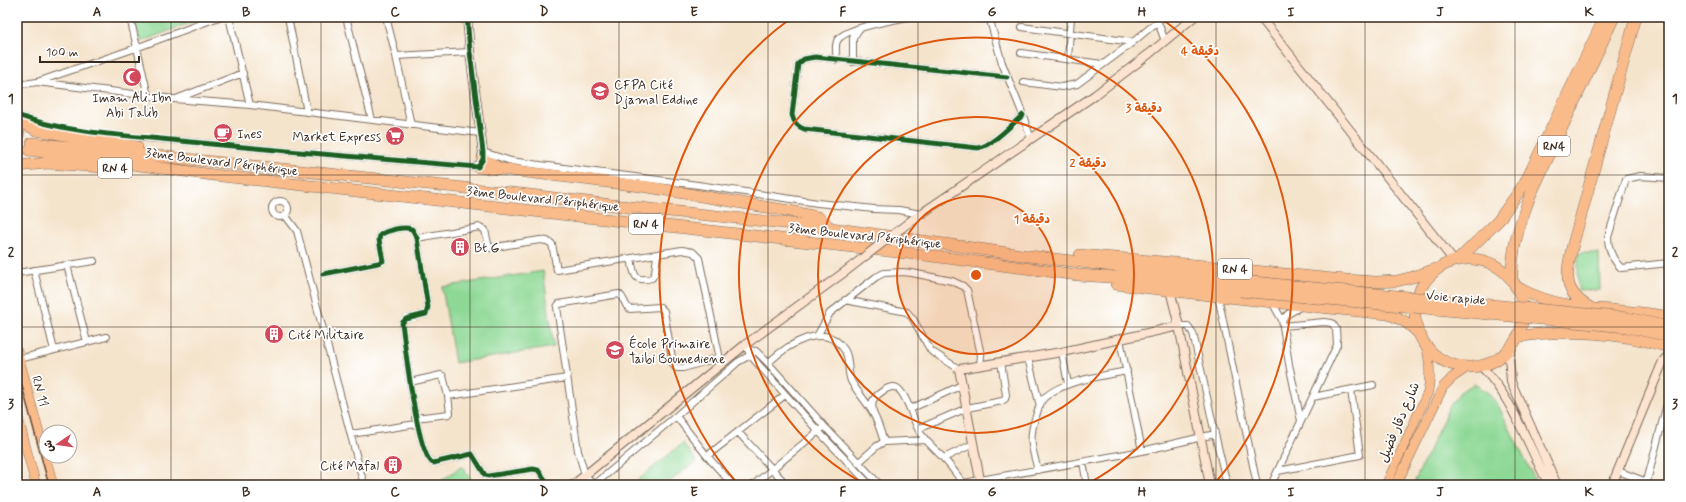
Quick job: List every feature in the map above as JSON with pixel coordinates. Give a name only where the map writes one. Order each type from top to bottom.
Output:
[{"type":"highway","name":"RN4","points":[[1456,261],[1498,221],[1522,188],[1538,160],[1605,17]]},
{"type":"highway","name":"RN4","points":[[1514,283],[1513,249],[1530,196],[1614,17]]},
{"type":"highway","points":[[1593,309],[1583,304],[1574,296],[1569,286],[1568,270],[1573,244],[1636,17]]},
{"type":"highway","points":[[17,120],[19,129],[17,149]]},
{"type":"highway","name":"RN 4","points":[[17,120],[36,130],[150,150],[172,157]]},
{"type":"highway","points":[[118,136],[150,150]]},
{"type":"highway","name":"3ème Boulevard Périphérique","points":[[31,147],[172,157],[831,228],[1241,286],[1078,275],[924,255],[213,175],[31,147]]},
{"type":"highway","points":[[481,159],[501,169],[648,187],[745,202],[818,217],[831,228]]},
{"type":"highway","name":"RN 4","points":[[17,166],[47,163],[213,175]]},
{"type":"highway","name":"3ème Boulevard Périphérique","points":[[1029,256],[1059,254],[1097,256],[1334,280],[1374,282],[1397,281],[1413,278],[1439,268]]},
{"type":"highway","points":[[1514,283],[1521,300],[1523,315],[1522,326],[1515,341],[1502,355],[1489,363],[1468,367],[1446,361],[1439,357],[1423,340],[1416,322],[1416,307],[1419,295],[1428,278],[1439,268],[1456,261],[1470,259],[1493,265],[1514,283],[1535,296],[1550,301],[1579,308],[1669,319]]},
{"type":"highway","name":"3ème Boulevard Périphérique","points":[[1078,275],[1113,283],[1272,301],[1301,306],[1388,314],[1405,321],[1414,328],[1423,340]]},
{"type":"highway","name":"Voie rapide","points":[[1241,286],[1627,318],[1669,319]]},
{"type":"highway","name":"Voie rapide","points":[[1241,286],[1627,327],[1669,336]]},
{"type":"highway","points":[[1515,341],[1533,334],[1579,332],[1654,343],[1669,348]]},
{"type":"main road","points":[[467,17],[480,133],[481,159]]},
{"type":"main road","points":[[573,485],[721,360],[748,350],[912,220],[1094,95],[1194,17]]},
{"type":"main road","points":[[1260,17],[1456,261]]},
{"type":"main road","points":[[1170,290],[1179,326],[1210,485]]},
{"type":"main road","points":[[981,483],[959,369],[1062,352],[1179,326]]},
{"type":"main road","name":"شارع دقار فضيل","points":[[1386,485],[1428,392],[1430,360],[1423,340]]},
{"type":"main road","points":[[1515,341],[1509,356],[1511,382],[1549,485]]},
{"type":"main road","points":[[1612,485],[1666,358],[1654,343]]},
{"type":"main road","name":"RN 11","points":[[18,355],[53,485]]},
{"type":"main road","points":[[1480,365],[1491,376],[1505,397],[1557,485]]},
{"type":"main road","name":"شارع دقار فضيل","points":[[1396,485],[1443,387],[1453,377],[1468,367]]},
{"type":"main road","points":[[17,414],[36,485]]},
{"type":"street","points":[[130,17],[148,96]]},
{"type":"street","points":[[17,85],[37,82],[136,48],[219,17]]},
{"type":"street","points":[[229,17],[250,105]]},
{"type":"street","points":[[288,17],[307,112]]},
{"type":"street","points":[[346,17],[372,120]]},
{"type":"street","points":[[386,17],[411,125]]},
{"type":"street","points":[[837,60],[836,44],[842,35],[858,29],[908,17]]},
{"type":"street","points":[[989,17],[1007,77],[1023,114],[1031,139]]},
{"type":"street","points":[[1068,59],[1071,17]]},
{"type":"street","points":[[1023,82],[1062,86],[1077,84],[1133,42],[1157,19],[1164,17]]},
{"type":"street","points":[[1157,19],[1164,41]]},
{"type":"street","points":[[1022,28],[1133,42]]},
{"type":"street","points":[[853,62],[853,38],[858,29]]},
{"type":"street","points":[[396,56],[470,52]]},
{"type":"street","points":[[1021,53],[1102,64]]},
{"type":"street","points":[[1007,77],[815,57],[804,59],[798,64],[792,115],[797,126],[804,129],[978,148],[986,146],[992,142],[1023,114]]},
{"type":"street","points":[[174,99],[242,72]]},
{"type":"street","points":[[37,82],[174,99],[250,105],[480,133]]},
{"type":"street","points":[[17,115],[37,122],[118,136],[175,140],[301,154],[481,159],[518,162],[698,185],[818,203],[874,210],[899,210],[921,214]]},
{"type":"street","points":[[1669,178],[1640,176],[1626,179],[1610,230],[1608,244],[1614,260],[1621,268],[1669,264]]},
{"type":"street","points":[[286,215],[297,231],[364,485]]},
{"type":"street","points":[[417,238],[480,227],[485,230],[489,248],[540,240],[547,241],[552,244],[557,270],[682,250],[693,252],[699,258],[721,360],[683,368],[676,368],[673,364],[664,311],[660,307],[630,309],[627,308],[622,295],[616,294],[563,302],[557,307],[578,451],[585,475],[594,485],[738,362],[748,350]]},
{"type":"street","points":[[323,274],[383,261],[379,240],[380,235],[385,232],[408,228],[412,229],[417,238],[428,307],[426,314],[406,319],[402,323],[416,421],[430,462],[433,463],[472,454],[475,455],[485,475],[488,476],[533,468],[538,470],[549,485]]},
{"type":"street","points":[[631,258],[635,275],[638,279],[643,280],[652,278],[655,274],[657,254]]},
{"type":"street","points":[[17,273],[94,261]]},
{"type":"street","points":[[67,265],[86,342]]},
{"type":"street","points":[[34,270],[54,350]]},
{"type":"street","points":[[817,336],[830,313],[876,277],[891,272],[912,273],[952,281],[963,286],[967,290],[979,348],[980,366]]},
{"type":"street","points":[[1218,296],[1257,485]]},
{"type":"street","points":[[845,300],[907,312],[913,319],[931,351],[959,369]]},
{"type":"street","points":[[1272,301],[1283,323],[1301,421]]},
{"type":"street","points":[[1283,323],[1288,314],[1301,306]]},
{"type":"street","points":[[1271,485],[1337,345],[1337,337],[1334,325],[1332,323],[1283,323]]},
{"type":"street","points":[[1179,326],[1188,326],[1193,333],[1227,485]]},
{"type":"street","points":[[768,363],[785,348],[801,340],[817,336],[830,337],[837,341],[845,351],[849,362],[850,378],[872,412],[884,442]]},
{"type":"street","points":[[18,355],[54,350],[106,337]]},
{"type":"street","points":[[1120,339],[1142,451]]},
{"type":"street","points":[[748,350],[756,351],[768,363],[824,426],[880,485]]},
{"type":"street","points":[[748,350],[785,395],[870,485]]},
{"type":"street","points":[[1062,352],[1068,384]]},
{"type":"street","points":[[1028,358],[1040,406]]},
{"type":"street","points":[[918,429],[967,408],[1002,401],[1005,399],[1006,388],[1001,362]]},
{"type":"street","points":[[1038,470],[1031,447],[1033,426],[1044,398],[1068,384],[1127,370]]},
{"type":"street","points":[[351,434],[450,413],[443,376],[410,382]]},
{"type":"street","points":[[448,396],[567,378]]},
{"type":"street","points":[[910,409],[962,385]]},
{"type":"street","points":[[1313,397],[1373,385]]},
{"type":"street","points":[[872,412],[872,402],[877,396],[884,390],[894,387],[898,389],[910,409],[918,429],[926,440],[944,458],[963,483]]},
{"type":"street","points":[[1278,471],[1360,455],[1351,390]]},
{"type":"street","points":[[707,456],[785,395]]},
{"type":"street","points":[[1618,471],[1646,483],[1669,396]]},
{"type":"street","points":[[676,416],[707,456],[733,485]]},
{"type":"street","points":[[753,485],[819,432],[824,426]]},
{"type":"street","points":[[738,432],[787,485]]},
{"type":"street","points":[[953,485],[963,483],[981,483],[1038,470],[1142,451],[1215,434]]},
{"type":"street","points":[[858,462],[884,442],[926,440]]},
{"type":"street","points":[[944,458],[973,444]]},
{"type":"street","points":[[1083,462],[1087,485]]},
{"type":"green space","points":[[133,17],[206,17],[140,42]]},
{"type":"green space","points":[[1578,253],[1599,253],[1600,290],[1578,291]]},
{"type":"green space","points":[[543,271],[554,347],[455,363],[442,287]]},
{"type":"green space","points":[[1474,384],[1487,392],[1498,405],[1535,480],[1506,485],[1413,485],[1449,407],[1460,392]]},
{"type":"green space","points":[[683,443],[696,461],[665,485],[632,485]]},
{"type":"green space","points":[[462,466],[475,485],[435,485]]},
{"type":"tram line","points":[[17,367],[49,485]]},
{"type":"cycle path","points":[[17,115],[57,126],[98,133],[292,152],[478,167],[483,159],[483,152],[467,17]]},
{"type":"cycle path","points":[[1007,77],[815,57],[804,59],[798,64],[792,115],[796,124],[804,129],[978,148],[996,139],[1023,115]]},
{"type":"cycle path","points":[[323,274],[383,261],[379,240],[380,235],[396,229],[412,229],[417,238],[428,307],[426,314],[406,319],[402,323],[417,422],[427,456],[433,463],[472,454],[485,475],[488,476],[533,469],[538,470],[549,485]]},
{"type":"place","name":"Imam Ali Ibn Abi Talib","points":[[132,77]]},
{"type":"place","name":"CFPA Cité Djamal Eddine","points":[[600,91]]},
{"type":"place","name":"Ines","points":[[223,133]]},
{"type":"place","name":"Market Express","points":[[395,136]]},
{"type":"place","name":"Bt G","points":[[460,247]]},
{"type":"place","name":"Cité Militaire","points":[[274,334]]},
{"type":"place","name":"École Primaire Taibi Boumediene","points":[[615,350]]},
{"type":"place","name":"Cité Mafal","points":[[393,465]]}]
